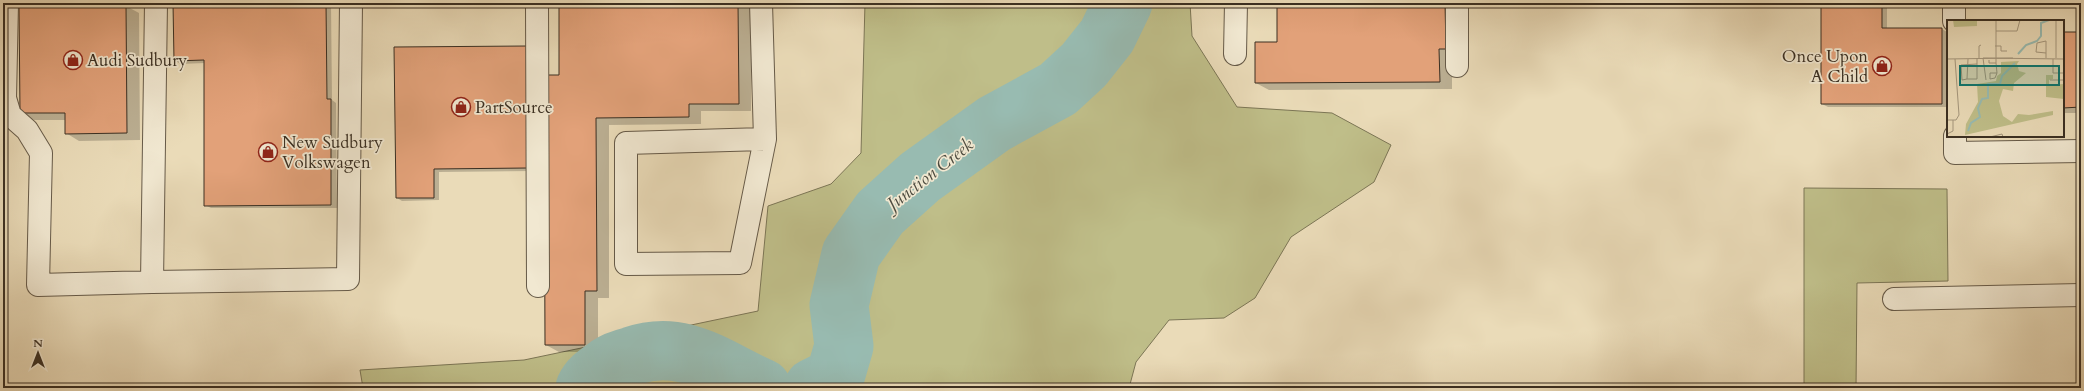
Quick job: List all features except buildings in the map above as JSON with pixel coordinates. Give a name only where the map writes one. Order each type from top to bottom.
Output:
[{"type":"lane","points":[[6,3],[5,98],[10,115],[27,130],[41,153],[38,284],[348,279],[351,3]]},
{"type":"lane","points":[[152,282],[156,3]]},
{"type":"lane","points":[[537,3],[538,286]]},
{"type":"lane","points":[[761,3],[765,139],[740,263],[626,264],[626,144],[765,139]]},
{"type":"lane","points":[[1235,54],[1236,3]]},
{"type":"lane","points":[[1457,3],[1457,66]]},
{"type":"lane","points":[[1954,3],[1954,20]]},
{"type":"lane","points":[[1955,137],[1955,153],[2081,151]]},
{"type":"lane","points":[[1894,299],[2081,295]]},
{"type":"shaded area","points":[[865,3],[1190,3],[1192,36],[1237,107],[1332,113],[1391,145],[1374,182],[1291,237],[1255,298],[1224,318],[1169,320],[1136,362],[1129,388],[363,388],[360,370],[524,360],[758,311],[768,206],[831,184],[861,153]]},
{"type":"shaded area","points":[[1804,188],[1947,189],[1948,281],[1857,283],[1856,388],[1804,388]]},
{"type":"waterway","name":"Junction Creek","points":[[813,388],[835,377],[844,346],[839,305],[851,254],[880,213],[920,177],[994,124],[1058,89],[1084,65],[1107,36],[1123,3]]},
{"type":"waterway","name":"Junction Creek","points":[[585,388],[596,375],[617,360],[651,351],[684,353],[700,358],[762,388]]},
{"type":"place","name":"Audi Sudbury","points":[[73,60]]},
{"type":"place","name":"Once Upon A Child","points":[[1882,66]]},
{"type":"place","name":"PartSource","points":[[461,107]]},
{"type":"place","name":"New Sudbury Volkswagen","points":[[268,152]]}]
